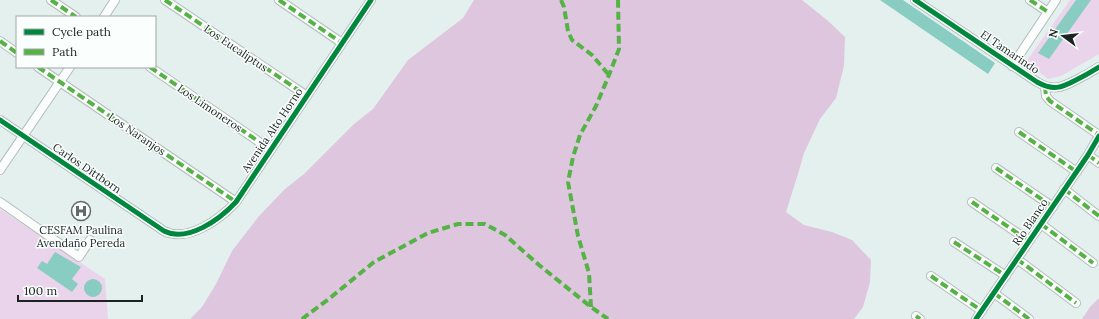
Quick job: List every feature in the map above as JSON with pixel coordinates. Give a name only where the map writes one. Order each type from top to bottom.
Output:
[{"type":"street","points":[[51,0],[75,16]]},
{"type":"street","points":[[105,16],[115,0]]},
{"type":"street","name":"Los Eucaliptus","points":[[165,0],[307,96]]},
{"type":"street","points":[[279,0],[342,43]]},
{"type":"street","name":"Avenida Alto Horno","points":[[164,231],[179,235],[199,229],[219,218],[236,202],[371,0]]},
{"type":"street","name":"El Tamarindo","points":[[915,0],[1012,66],[1045,86],[1055,88],[1063,87],[1099,67]]},
{"type":"street","points":[[1030,0],[1048,12]]},
{"type":"street","points":[[1012,66],[1056,0]]},
{"type":"street","points":[[0,41],[16,52]]},
{"type":"street","name":"Los Naranjos","points":[[39,68],[236,202]]},
{"type":"street","points":[[0,170],[69,68]]},
{"type":"street","name":"Los Limoneros","points":[[151,68],[271,150]]},
{"type":"street","points":[[1045,86],[1046,96],[1050,101],[1099,136]]},
{"type":"street","name":"Carlos Dittborn","points":[[0,120],[164,231]]},
{"type":"street","points":[[1019,132],[1076,172]]},
{"type":"street","name":"Río Blanco","points":[[976,319],[1088,155],[1099,136]]},
{"type":"street","points":[[1088,155],[1099,163]]},
{"type":"street","points":[[996,168],[1053,207]]},
{"type":"street","points":[[1064,190],[1099,216]]},
{"type":"street","points":[[0,202],[79,257],[90,240]]},
{"type":"street","points":[[972,202],[1029,241]]},
{"type":"street","points":[[1041,224],[1093,263]]},
{"type":"street","points":[[954,242],[1006,276]]},
{"type":"street","points":[[1017,259],[1076,303]]},
{"type":"street","points":[[931,276],[982,311]]},
{"type":"street","points":[[994,293],[1029,319]]},
{"type":"shaded area","points":[[474,0],[802,0],[827,20],[845,37],[844,66],[836,98],[820,119],[804,153],[786,212],[804,225],[832,232],[852,240],[871,260],[870,282],[863,307],[854,319],[190,319],[202,307],[216,284],[232,251],[259,216],[285,189],[304,174],[354,124],[373,109],[408,60],[463,18]]},
{"type":"shaded area","points":[[880,0],[903,0],[995,63],[988,74]]},
{"type":"shaded area","points":[[1070,0],[1099,0],[1099,54],[1061,76],[1048,79],[1026,62]]},
{"type":"shaded area","points":[[1076,0],[1091,0],[1049,59],[1038,53]]},
{"type":"shaded area","points":[[0,209],[105,279],[108,319],[0,319]]},
{"type":"shaded area","points":[[55,252],[81,267],[72,279],[78,284],[72,292],[37,268],[42,261],[47,264]]},
{"type":"shaded area","points":[[89,279],[97,279],[102,284],[100,295],[97,297],[89,297],[84,292],[84,284]]},
{"type":"shaded area","points":[[1099,298],[1099,319],[1082,319],[1090,307]]},
{"type":"marked path","points":[[51,0],[75,16]]},
{"type":"marked path","points":[[165,0],[307,96]]},
{"type":"marked path","points":[[279,0],[342,43]]},
{"type":"marked path","points":[[561,0],[564,7],[568,31],[572,40],[592,55],[609,75]]},
{"type":"marked path","points":[[591,307],[589,273],[578,236],[568,182],[573,157],[580,135],[596,106],[619,49],[618,0]]},
{"type":"marked path","points":[[1030,0],[1048,12]]},
{"type":"marked path","points":[[0,41],[16,52]]},
{"type":"marked path","points":[[39,68],[236,202]]},
{"type":"marked path","points":[[151,68],[271,150]]},
{"type":"marked path","points":[[1045,86],[1046,96],[1050,101],[1099,135]]},
{"type":"marked path","points":[[1019,132],[1077,172]]},
{"type":"marked path","points":[[1088,155],[1099,163]]},
{"type":"marked path","points":[[996,168],[1053,207]]},
{"type":"marked path","points":[[1064,189],[1099,216]]},
{"type":"marked path","points":[[972,202],[1029,241]]},
{"type":"marked path","points":[[302,319],[374,262],[428,233],[458,224],[485,224],[505,235],[539,265],[608,319]]},
{"type":"marked path","points":[[1041,224],[1093,263]]},
{"type":"marked path","points":[[954,242],[1006,276]]},
{"type":"marked path","points":[[1017,259],[1076,303]]},
{"type":"marked path","points":[[931,276],[982,311]]},
{"type":"marked path","points":[[994,293],[1029,319]]},
{"type":"marked path","points":[[916,316],[920,319]]},
{"type":"cycle path","points":[[0,120],[164,231],[173,234],[193,232],[213,222],[236,202],[371,0]]},
{"type":"cycle path","points":[[915,0],[1037,82],[1048,87],[1061,87],[1099,67]]},
{"type":"cycle path","points":[[976,319],[1088,155],[1099,136]]},
{"type":"place","name":"CESFAM Paulina Avendaño Pereda","points":[[81,211]]}]
